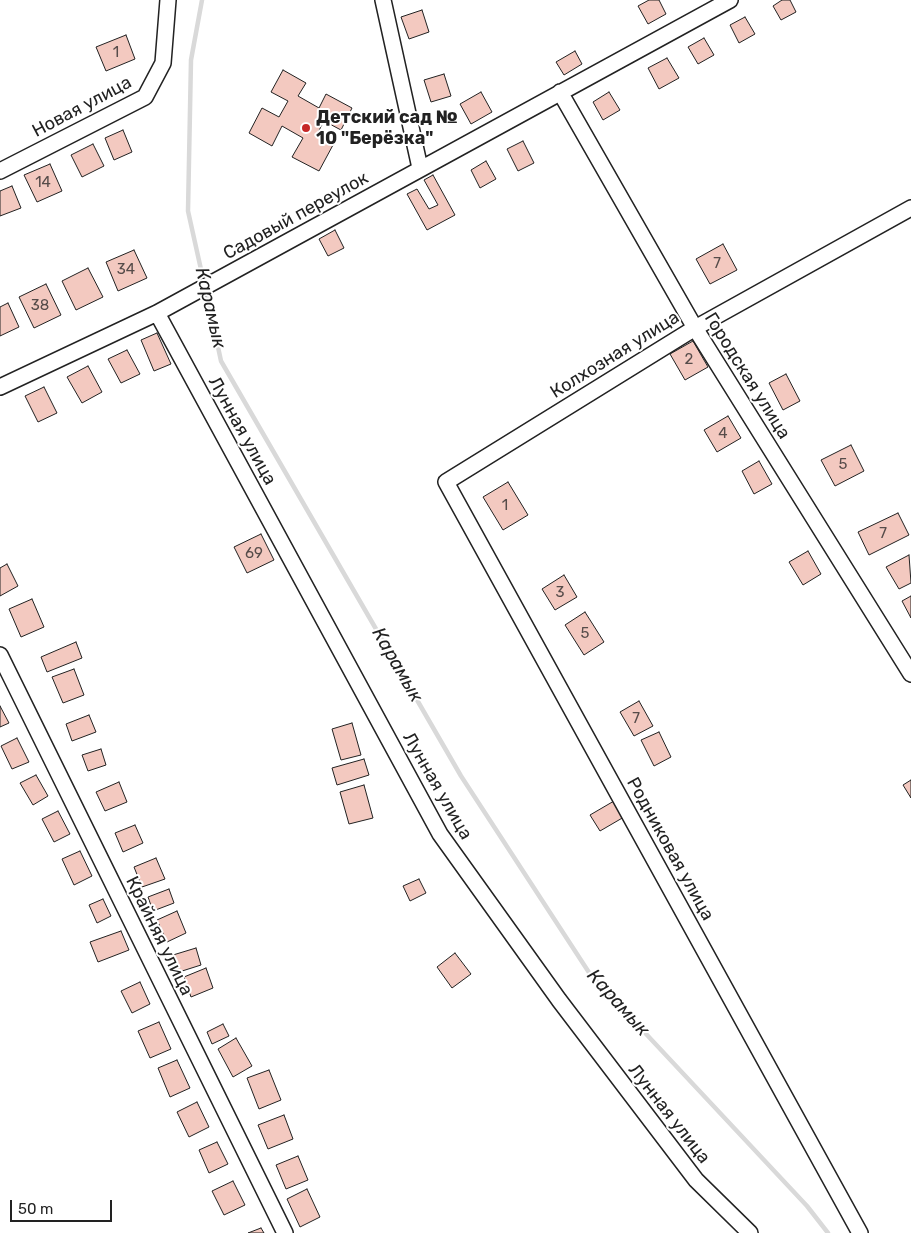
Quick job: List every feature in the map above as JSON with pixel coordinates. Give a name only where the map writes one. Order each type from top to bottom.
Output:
[{"type":"street","name":"Новая улица","points":[[0,171],[145,97],[163,62],[168,0]]},
{"type":"street","points":[[383,0],[420,168]]},
{"type":"street","name":"Садовый переулок","points":[[0,387],[157,313],[730,0]]},
{"type":"street","name":"Городская улица","points":[[560,92],[695,328],[911,674]]},
{"type":"street","name":"Колхозная улица","points":[[446,482],[695,328],[911,208]]},
{"type":"street","name":"Лунная улица","points":[[157,313],[440,834],[559,1000],[696,1180],[750,1233]]},
{"type":"street","name":"Родниковая улица","points":[[446,482],[860,1233]]},
{"type":"street","name":"Крайняя улица","points":[[0,655],[285,1233]]},
{"type":"building","points":[[649,0],[659,0],[666,14],[648,24],[638,6]]},
{"type":"building","points":[[782,0],[790,0],[796,12],[781,20],[773,6]]},
{"type":"building","points":[[422,10],[429,32],[409,39],[401,17]]},
{"type":"building","points":[[745,17],[755,34],[739,43],[730,25]]},
{"type":"building","points":[[126,35],[135,59],[106,71],[96,47]]},
{"type":"building","points":[[704,38],[714,55],[698,64],[688,47]]},
{"type":"building","points":[[575,51],[582,64],[564,75],[556,62]]},
{"type":"building","points":[[667,58],[679,78],[659,89],[648,68]]},
{"type":"building","points":[[283,70],[306,83],[298,96],[319,108],[326,94],[352,108],[341,130],[324,121],[316,136],[333,145],[319,171],[292,157],[303,138],[282,126],[272,146],[249,133],[262,108],[279,117],[288,101],[271,92]]},
{"type":"building","points":[[444,74],[451,96],[431,102],[424,80]]},
{"type":"building","points":[[481,92],[492,112],[471,124],[460,104]]},
{"type":"building","points":[[609,92],[620,110],[603,120],[593,102]]},
{"type":"building","points":[[123,130],[132,152],[114,160],[105,138]]},
{"type":"building","points":[[523,141],[534,163],[518,171],[507,149]]},
{"type":"building","points":[[93,144],[104,166],[82,177],[71,155]]},
{"type":"building","points":[[486,161],[496,179],[480,188],[471,170]]},
{"type":"building","points":[[50,164],[62,191],[37,202],[24,175]]},
{"type":"building","points":[[433,175],[455,215],[427,230],[407,194],[417,189],[429,209],[438,205],[424,180]]},
{"type":"building","points":[[12,186],[21,208],[0,216],[0,191]]},
{"type":"building","points":[[335,230],[344,248],[328,256],[319,239]]},
{"type":"building","points":[[723,244],[737,270],[710,284],[696,259]]},
{"type":"building","points":[[134,250],[147,278],[118,291],[106,262]]},
{"type":"building","points":[[88,268],[103,297],[76,310],[62,281]]},
{"type":"building","points":[[46,284],[61,315],[34,328],[19,297]]},
{"type":"building","points":[[8,303],[19,327],[0,336],[0,307]]},
{"type":"building","points":[[157,333],[171,364],[154,371],[141,340]]},
{"type":"building","points":[[693,341],[708,367],[685,380],[670,354]]},
{"type":"building","points":[[127,350],[140,374],[121,383],[108,359]]},
{"type":"building","points":[[88,366],[102,392],[82,403],[67,377]]},
{"type":"building","points":[[786,374],[800,401],[783,410],[769,383]]},
{"type":"building","points":[[44,387],[57,413],[38,422],[25,396]]},
{"type":"building","points":[[728,416],[741,438],[717,452],[704,430]]},
{"type":"building","points":[[851,445],[864,471],[835,486],[821,460]]},
{"type":"building","points":[[759,461],[772,484],[754,494],[742,471]]},
{"type":"building","points":[[508,482],[528,515],[503,530],[483,497]]},
{"type":"building","points":[[898,513],[909,535],[869,555],[858,532]]},
{"type":"building","points":[[261,534],[274,560],[247,573],[234,547]]},
{"type":"building","points":[[808,551],[821,574],[803,585],[789,562]]},
{"type":"building","points":[[909,555],[911,583],[899,589],[886,567]]},
{"type":"building","points":[[7,564],[18,586],[0,596],[0,568]]},
{"type":"building","points":[[564,575],[577,597],[555,610],[542,589]]},
{"type":"building","points":[[911,596],[911,618],[902,601]]},
{"type":"building","points":[[32,599],[44,627],[21,637],[9,609]]},
{"type":"building","points":[[585,612],[604,642],[584,655],[565,625]]},
{"type":"building","points":[[76,642],[82,658],[47,672],[41,657]]},
{"type":"building","points":[[74,669],[84,695],[63,703],[52,677]]},
{"type":"building","points":[[639,701],[653,726],[634,736],[620,712]]},
{"type":"building","points":[[0,706],[9,723],[0,727]]},
{"type":"building","points":[[89,715],[96,732],[72,741],[66,724]]},
{"type":"building","points":[[352,723],[361,755],[341,760],[332,729]]},
{"type":"building","points":[[659,732],[671,757],[654,766],[641,740]]},
{"type":"building","points":[[17,738],[29,762],[12,769],[1,746]]},
{"type":"building","points":[[101,749],[106,765],[88,771],[82,755]]},
{"type":"building","points":[[364,759],[369,775],[337,785],[332,768]]},
{"type":"building","points":[[36,775],[48,796],[33,805],[20,783]]},
{"type":"building","points":[[911,780],[911,798],[903,785]]},
{"type":"building","points":[[119,782],[127,802],[105,811],[96,792]]},
{"type":"building","points":[[364,785],[373,818],[349,824],[340,792]]},
{"type":"building","points":[[614,801],[624,817],[600,831],[590,815]]},
{"type":"building","points":[[58,811],[70,834],[54,842],[42,819]]},
{"type":"building","points":[[135,825],[143,843],[123,852],[115,833]]},
{"type":"building","points":[[80,851],[92,876],[74,885],[62,859]]},
{"type":"building","points":[[156,858],[165,879],[142,887],[134,867]]},
{"type":"building","points":[[419,879],[426,893],[410,901],[403,886]]},
{"type":"building","points":[[169,889],[174,903],[153,911],[148,897]]},
{"type":"building","points":[[103,899],[111,916],[97,923],[89,905]]},
{"type":"building","points":[[177,911],[186,933],[167,942],[157,920]]},
{"type":"building","points":[[121,931],[129,950],[98,962],[90,942]]},
{"type":"building","points":[[196,948],[201,965],[179,972],[173,955]]},
{"type":"building","points":[[455,953],[471,974],[452,988],[437,967]]},
{"type":"building","points":[[206,968],[213,988],[191,997],[184,977]]},
{"type":"building","points":[[140,982],[150,1004],[132,1013],[121,991]]},
{"type":"building","points":[[159,1022],[171,1049],[150,1058],[138,1031]]},
{"type":"building","points":[[223,1024],[229,1036],[212,1044],[207,1032]]},
{"type":"building","points":[[236,1038],[252,1066],[233,1077],[218,1049]]},
{"type":"building","points":[[177,1060],[190,1088],[170,1097],[158,1068]]},
{"type":"building","points":[[269,1070],[281,1100],[259,1109],[247,1078]]},
{"type":"building","points":[[197,1102],[209,1127],[189,1137],[177,1112]]},
{"type":"building","points":[[284,1115],[293,1139],[268,1149],[258,1125]]},
{"type":"building","points":[[217,1142],[228,1164],[209,1173],[199,1150]]},
{"type":"building","points":[[298,1156],[308,1180],[286,1189],[276,1165]]},
{"type":"building","points":[[233,1181],[245,1205],[224,1215],[212,1191]]},
{"type":"building","points":[[307,1189],[320,1217],[300,1227],[287,1199]]},
{"type":"building","points":[[261,1228],[264,1233],[248,1233]]},
{"type":"waterway","name":"Карамык","points":[[202,0],[191,60],[188,211],[204,283]]},
{"type":"waterway","name":"Карамык","points":[[206,291],[221,361],[461,776],[590,974],[807,1206],[828,1233]]},
{"type":"place","name":"Детский сад № 10 \"Берёзка\"","points":[[306,128]]}]
